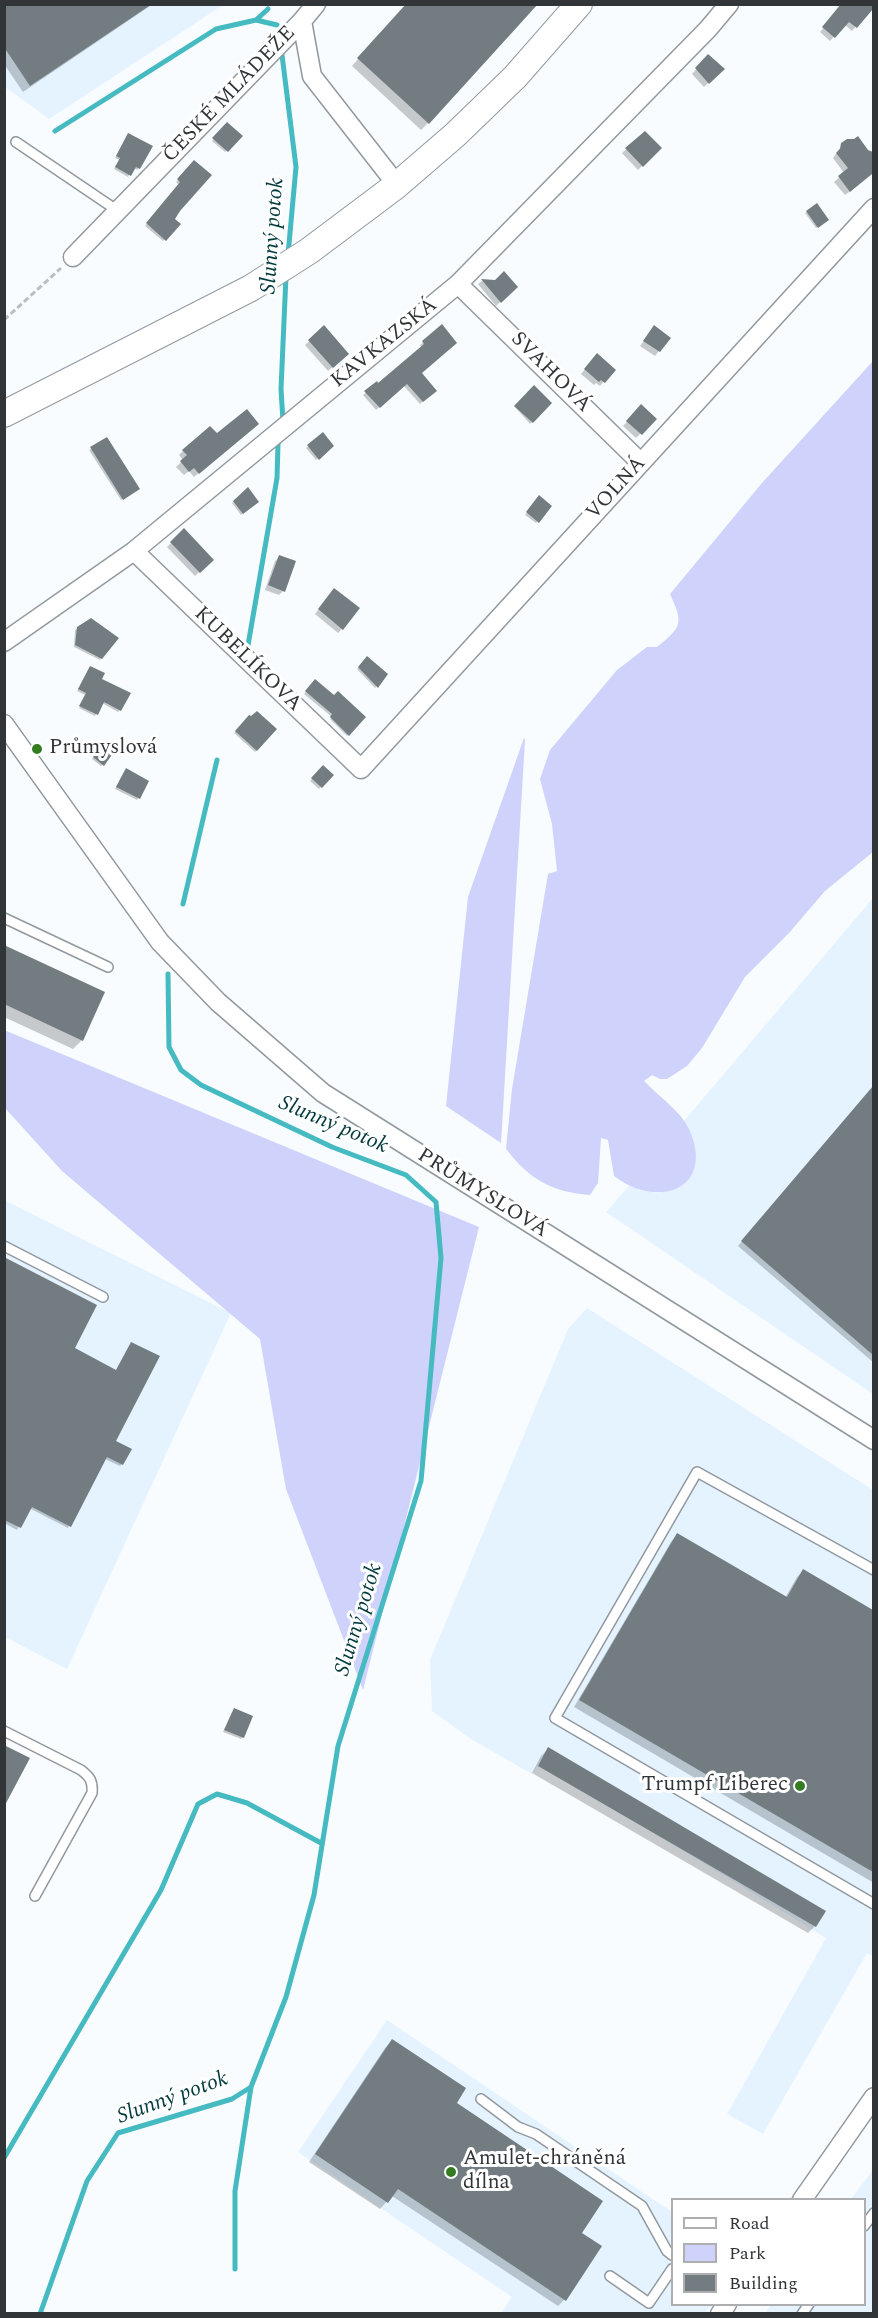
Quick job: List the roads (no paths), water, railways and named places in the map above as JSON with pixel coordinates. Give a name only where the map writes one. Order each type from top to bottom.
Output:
[{"type":"street","points":[[302,21],[316,4]]},
{"type":"street","points":[[4,414],[267,279],[309,251],[397,185],[455,135],[515,77],[579,4]]},
{"type":"street","name":"KAVKAZSKÁ","points":[[4,642],[134,551],[458,284],[708,29],[729,4]]},
{"type":"street","name":"ČESKÉ MLÁDEŽE","points":[[302,21],[312,76],[397,185]]},
{"type":"street","name":"ČESKÉ MLÁDEŽE","points":[[73,257],[302,21]]},
{"type":"street","name":"VOLNÁ","points":[[361,769],[873,208]]},
{"type":"street","name":"SVAHOVÁ","points":[[458,284],[641,463]]},
{"type":"street","name":"KUBELÍKOVA","points":[[134,551],[361,769]]},
{"type":"street","name":"PRŮMYSLOVÁ","points":[[4,724],[160,942],[218,1002],[323,1093],[873,1440]]},
{"type":"street","points":[[803,2198],[873,2097]]},
{"type":"lane","points":[[16,141],[117,211]]},
{"type":"lane","points":[[4,918],[108,967]]},
{"type":"lane","points":[[4,1246],[103,1297]]},
{"type":"lane","points":[[873,1570],[697,1472],[555,1718],[873,1904]]},
{"type":"lane","points":[[4,1731],[81,1770],[90,1777],[92,1784],[92,1793],[35,1896]]},
{"type":"lane","points":[[481,2099],[518,2127],[536,2134],[642,2206],[671,2254]]},
{"type":"lane","points":[[610,2276],[649,2303],[671,2270]]},
{"type":"waterway","name":"Slunný potok","points":[[268,9],[256,20],[277,25]]},
{"type":"waterway","points":[[55,131],[216,29],[256,20]]},
{"type":"waterway","name":"Slunný potok","points":[[282,55],[296,167],[288,255]]},
{"type":"waterway","name":"Slunný potok","points":[[283,421],[281,389],[286,276]]},
{"type":"waterway","name":"Slunný potok","points":[[247,651],[277,478],[278,444]]},
{"type":"waterway","name":"Slunný potok","points":[[183,904],[217,760]]},
{"type":"waterway","name":"Slunný potok","points":[[40,2314],[87,2181],[118,2133],[232,2099],[251,2087],[286,1997],[314,1895],[338,1746],[421,1481],[441,1258],[436,1202],[406,1175],[332,1147],[201,1085],[181,1070],[169,1047],[168,974]]},
{"type":"waterway","points":[[4,2158],[161,1890],[198,1804],[217,1794],[247,1803],[321,1843]]},
{"type":"waterway","points":[[235,2269],[235,2191],[251,2087]]},
{"type":"place","name":"Průmyslová","points":[[37,749]]},
{"type":"place","name":"Trumpf Liberec","points":[[800,1786]]},
{"type":"place","name":"Amulet-chráněná dílna","points":[[451,2172]]}]
